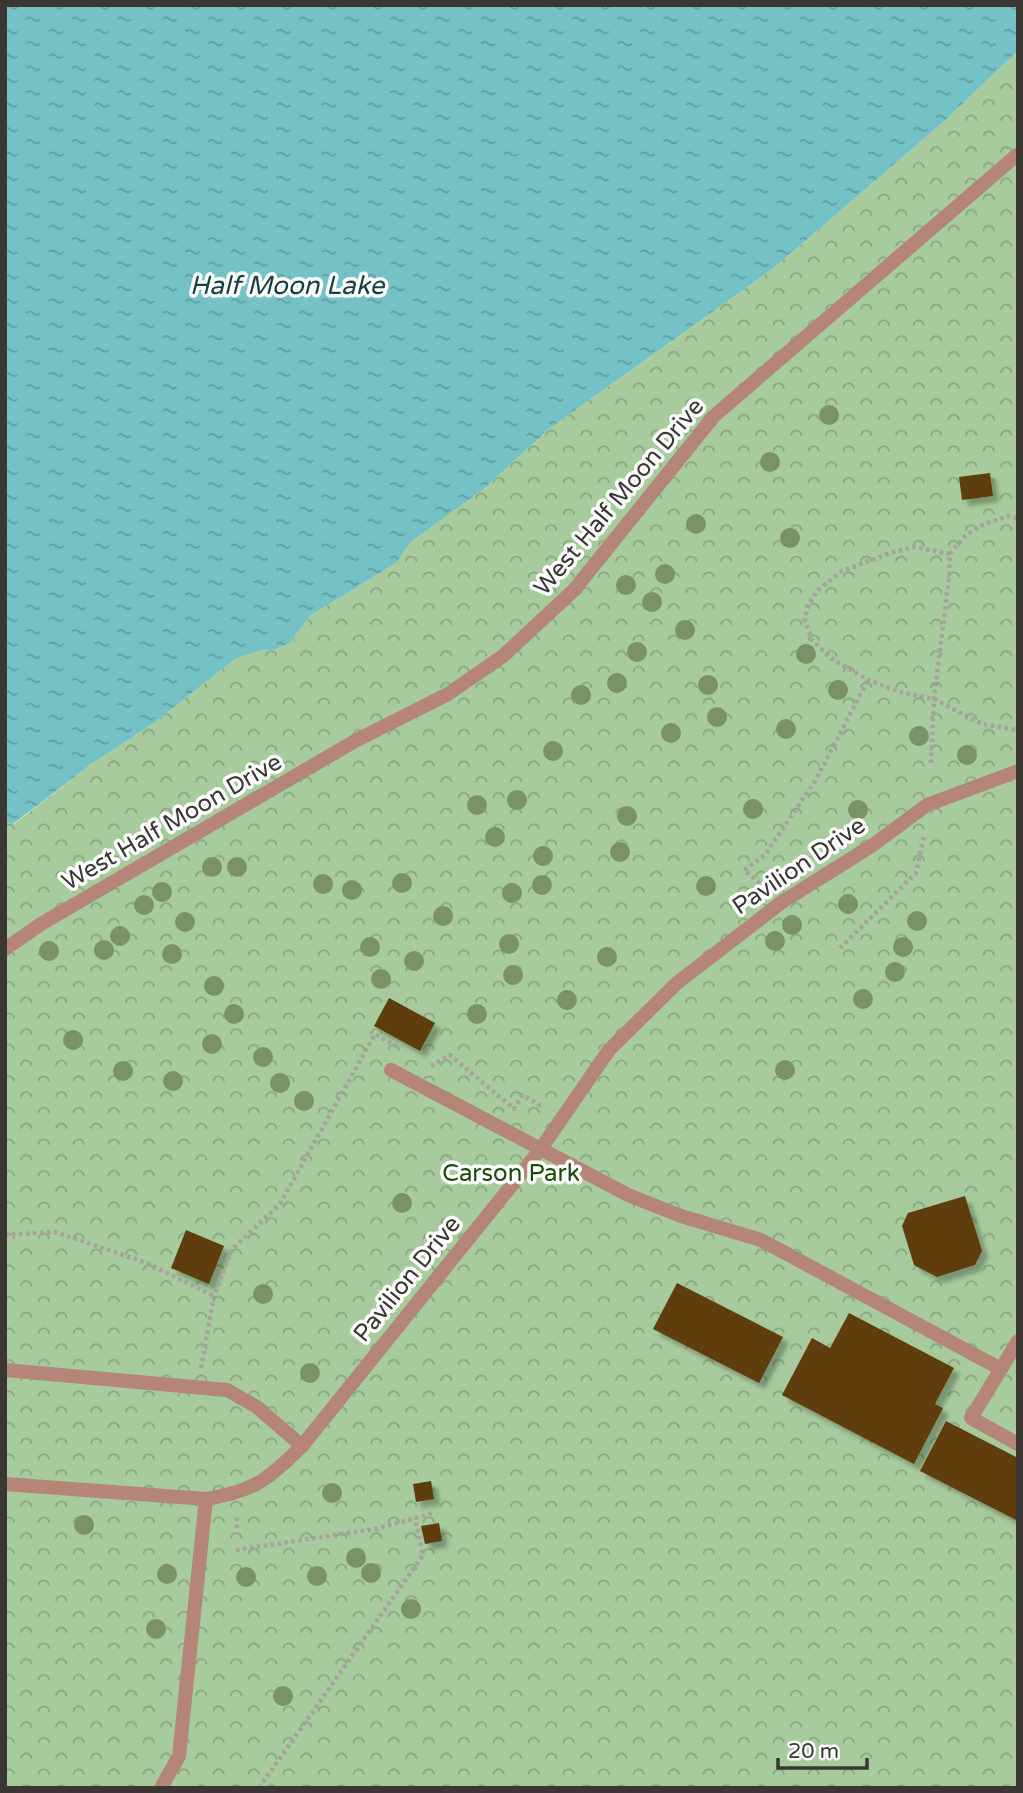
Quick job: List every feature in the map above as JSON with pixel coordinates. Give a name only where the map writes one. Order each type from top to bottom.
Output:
[{"type":"street","name":"West Half Moon Drive","points":[[5,949],[41,924],[355,741],[448,694],[503,656],[574,590],[713,416],[1018,155]]},
{"type":"street","name":"Pavilion Drive","points":[[5,1484],[206,1499],[238,1494],[274,1475],[302,1446],[540,1150],[609,1051],[677,983],[782,902],[873,845],[927,806],[1018,771]]},
{"type":"street","points":[[391,1070],[638,1199],[681,1216],[761,1240],[1001,1369]]},
{"type":"street","points":[[1018,1340],[971,1418],[1018,1444]]},
{"type":"street","points":[[5,1370],[227,1390],[257,1407],[302,1446]]},
{"type":"street","points":[[160,1788],[179,1756],[206,1499]]},
{"type":"path","points":[[930,763],[934,699],[950,554],[966,535],[983,525],[1007,516],[1018,519]]},
{"type":"path","points":[[950,554],[915,547],[893,552],[842,572],[818,590],[807,607],[805,620],[813,640],[832,659],[868,680],[900,692],[934,699],[982,724],[1018,730]]},
{"type":"path","points":[[782,902],[744,870],[765,855],[815,781],[868,680]]},
{"type":"path","points":[[840,948],[916,873],[925,830]]},
{"type":"path","points":[[198,1386],[214,1296],[232,1249],[280,1204],[375,1034],[408,1053]]},
{"type":"path","points":[[419,1060],[431,1066],[450,1055],[514,1109],[522,1095],[545,1108]]},
{"type":"path","points":[[5,1235],[55,1232],[147,1264],[214,1296]]},
{"type":"path","points":[[236,1550],[375,1529],[433,1513]]},
{"type":"path","points":[[259,1788],[423,1555],[415,1518]]},
{"type":"green space","name":"Carson Park","points":[[1018,51],[1018,1788],[5,1788],[5,823],[14,824],[90,765],[154,723],[235,659],[262,650],[272,651],[290,643],[310,616],[396,563],[411,542],[485,488],[549,429],[775,267],[940,125]]},
{"type":"water","name":"Half Moon Lake","points":[[5,5],[1018,5],[1018,51],[940,125],[775,267],[549,429],[485,488],[411,542],[396,563],[310,616],[290,643],[272,651],[262,650],[235,659],[154,723],[90,765],[13,824],[5,823]]},
{"type":"building","points":[[990,473],[993,496],[962,500],[959,477]]},
{"type":"building","points":[[389,998],[435,1023],[420,1051],[374,1026]]},
{"type":"building","points":[[965,1196],[982,1251],[975,1265],[937,1277],[914,1265],[902,1226],[908,1213]]},
{"type":"building","points":[[186,1230],[224,1246],[209,1284],[171,1268]]},
{"type":"building","points":[[677,1283],[783,1337],[759,1383],[653,1329]]},
{"type":"building","points":[[849,1313],[954,1368],[935,1404],[943,1408],[914,1464],[782,1395],[812,1338],[830,1348]]},
{"type":"building","points":[[946,1421],[1018,1458],[1018,1521],[920,1471]]},
{"type":"building","points":[[431,1481],[434,1499],[416,1502],[413,1484]]},
{"type":"building","points":[[439,1523],[442,1541],[425,1544],[421,1526]]}]
